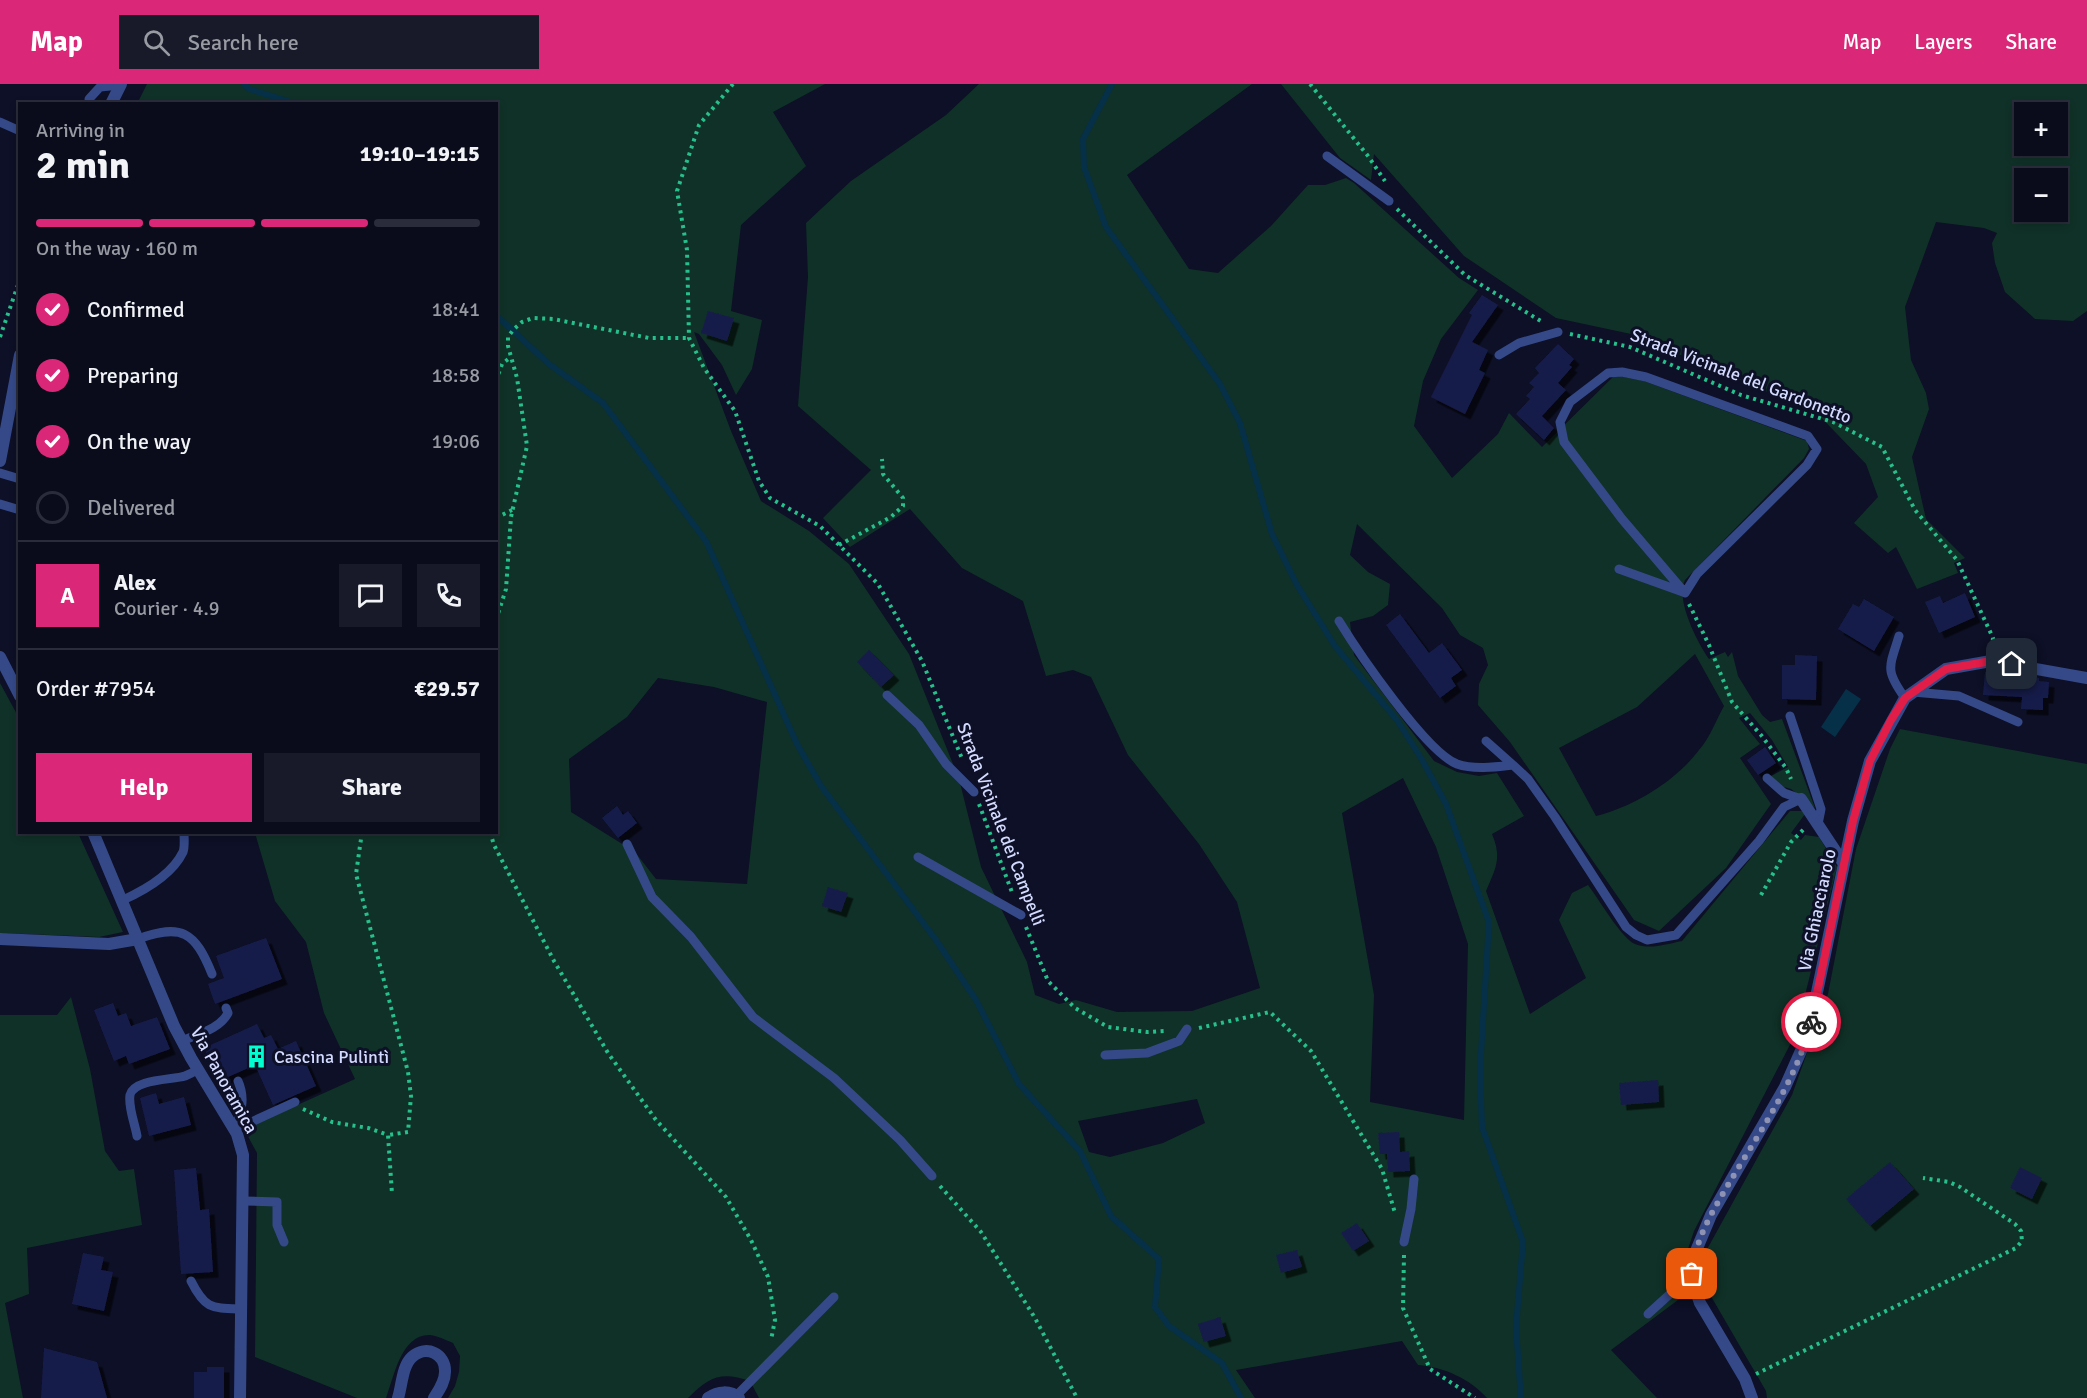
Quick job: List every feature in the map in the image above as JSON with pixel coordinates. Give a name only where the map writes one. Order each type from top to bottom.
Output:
[{"type":"street","points":[[112,102],[121,85]]},
{"type":"street","points":[[0,462],[18,366]]},
{"type":"street","points":[[0,657],[18,692]]},
{"type":"street","name":"Via Ghiacciarolo","points":[[1752,1398],[1745,1379],[1700,1303],[1692,1280],[1693,1258],[1711,1215],[1785,1087],[1808,1035],[1853,821],[1870,761],[1891,720],[1909,695],[1946,669],[1991,661],[2087,678]]},
{"type":"street","points":[[1801,799],[1844,864]]},
{"type":"street","name":"Via Panoramica","points":[[94,834],[182,1041],[234,1130],[243,1155],[240,1398]]},
{"type":"street","points":[[0,939],[109,944],[138,939]]},
{"type":"street","points":[[398,1398],[406,1366],[412,1357],[421,1352],[431,1351],[440,1355],[445,1373],[443,1383],[434,1398]]},
{"type":"street","points":[[708,1398],[715,1393],[725,1392],[738,1397]]},
{"type":"lane","points":[[89,99],[100,87],[121,85]]},
{"type":"lane","points":[[0,122],[18,130]]},
{"type":"lane","points":[[1327,156],[1389,201]]},
{"type":"lane","points":[[1499,355],[1519,343],[1558,332]]},
{"type":"lane","points":[[1622,372],[1646,377],[1721,404],[1808,436],[1817,449],[1807,465],[1697,574],[1685,593],[1622,519],[1564,442],[1560,422],[1570,402],[1608,373],[1622,372]]},
{"type":"lane","points":[[0,473],[18,478]]},
{"type":"lane","points":[[0,504],[18,509]]},
{"type":"lane","points":[[1619,569],[1685,593]]},
{"type":"lane","points":[[1339,621],[1354,646],[1430,744],[1457,764],[1485,768],[1513,765]]},
{"type":"lane","points":[[1899,636],[1889,667],[1892,681],[1909,695],[1959,696],[2018,722]]},
{"type":"lane","points":[[887,695],[919,725],[945,764],[975,792]]},
{"type":"lane","points":[[1790,716],[1821,809],[1818,824]]},
{"type":"lane","points":[[1486,741],[1528,779],[1626,927],[1647,940],[1676,936],[1759,841],[1784,807],[1801,799]]},
{"type":"lane","points":[[1767,778],[1784,793],[1801,799]]},
{"type":"lane","points":[[123,900],[147,888],[173,865],[184,850],[184,834]]},
{"type":"lane","points":[[627,844],[652,897],[691,937],[753,1017],[834,1078],[900,1140],[932,1176]]},
{"type":"lane","points":[[918,857],[1021,915]]},
{"type":"lane","points":[[138,939],[166,930],[182,934],[195,941],[202,949],[212,974]]},
{"type":"lane","points":[[182,1041],[216,1027],[228,1013],[226,1008]]},
{"type":"lane","points":[[1105,1055],[1147,1053],[1179,1041],[1187,1029]]},
{"type":"lane","points":[[137,1136],[130,1098],[131,1091],[136,1086],[186,1076],[198,1070]]},
{"type":"lane","points":[[234,1130],[243,1107],[243,1091],[238,1081]]},
{"type":"lane","points":[[234,1130],[295,1102]]},
{"type":"lane","points":[[1404,1242],[1414,1179]]},
{"type":"lane","points":[[244,1201],[277,1202],[277,1225],[284,1242]]},
{"type":"lane","points":[[1648,1314],[1692,1274]]},
{"type":"lane","points":[[191,1281],[205,1303],[214,1308],[242,1309]]},
{"type":"lane","points":[[738,1397],[834,1297]]},
{"type":"path","name":"Strada Vicinale dei Campelli","points":[[733,84],[699,125],[677,191],[687,250],[688,338],[704,368],[735,411],[759,481],[770,498],[820,526],[878,584],[922,661],[1048,981],[1075,1008],[1108,1027],[1147,1032],[1187,1029],[1270,1012],[1311,1051],[1382,1169],[1404,1242],[1403,1308],[1430,1369],[1476,1398]]},
{"type":"path","name":"Strada Vicinale del Gardonetto","points":[[1310,84],[1384,178],[1389,201],[1465,275],[1558,332],[1630,347],[1742,394],[1833,422],[1882,447],[1915,510],[1957,560],[1993,638],[1991,661]]},
{"type":"path","points":[[0,337],[18,285]]},
{"type":"path","points":[[498,614],[506,589],[513,510],[527,446],[517,378],[508,346],[508,337],[522,322],[533,318],[650,338],[688,338]]},
{"type":"path","points":[[498,375],[502,364],[511,357]]},
{"type":"path","points":[[839,545],[891,517],[903,506],[903,498],[883,474],[882,459]]},
{"type":"path","points":[[498,517],[513,510]]},
{"type":"path","points":[[1685,593],[1692,614],[1732,702],[1786,768],[1801,799]]},
{"type":"path","points":[[1761,895],[1796,837],[1807,826],[1818,824]]},
{"type":"path","points":[[295,1102],[301,1108],[322,1119],[374,1129],[388,1135],[408,1132],[411,1096],[408,1071],[356,874],[362,834]]},
{"type":"path","points":[[491,834],[494,845],[554,961],[608,1053],[656,1120],[726,1197],[751,1240],[768,1277],[775,1320],[771,1341],[774,1358]]},
{"type":"path","points":[[388,1135],[392,1194]]},
{"type":"path","points":[[932,1176],[981,1232],[1035,1318],[1077,1398]]},
{"type":"path","points":[[1745,1379],[2016,1248],[2022,1241],[2021,1232],[2015,1224],[1960,1187],[1949,1182],[1923,1178]]},
{"type":"green space","points":[[147,84],[825,84],[773,112],[806,166],[741,225],[731,311],[762,320],[752,369],[736,395],[722,365],[699,334],[694,332],[731,431],[761,501],[809,531],[849,564],[909,654],[959,779],[981,867],[1027,962],[1035,995],[1059,1004],[1076,1000],[1117,1012],[1192,1011],[1260,988],[1237,902],[1199,844],[1128,755],[1091,677],[1073,670],[1046,676],[1023,601],[962,568],[910,509],[850,547],[823,518],[871,470],[798,406],[808,277],[806,223],[851,181],[946,115],[979,84],[1252,84],[1127,175],[1189,269],[1218,273],[1271,226],[1308,185],[1325,185],[1346,178],[1459,278],[1478,290],[1441,339],[1423,381],[1414,426],[1452,478],[1498,434],[1509,413],[1542,447],[1615,375],[1644,381],[1807,441],[1809,449],[1804,458],[1685,580],[1683,598],[1693,632],[1709,659],[1725,652],[1728,657],[1732,652],[1738,676],[1762,715],[1770,722],[1782,719],[1815,808],[1791,789],[1781,786],[1771,776],[1788,767],[1772,740],[1750,713],[1739,718],[1760,744],[1740,758],[1771,804],[1726,868],[1659,931],[1634,920],[1510,742],[1478,705],[1479,684],[1488,665],[1483,648],[1460,635],[1442,608],[1357,524],[1350,555],[1368,572],[1390,584],[1388,605],[1373,616],[1350,622],[1354,655],[1434,761],[1457,772],[1479,776],[1497,773],[1524,816],[1492,834],[1497,857],[1493,876],[1486,891],[1530,1014],[1586,978],[1559,920],[1572,893],[1588,885],[1617,927],[1630,941],[1641,946],[1653,946],[1682,941],[1790,811],[1802,811],[1805,814],[1791,833],[1801,840],[1805,835],[1819,837],[1837,867],[1795,1035],[1694,1231],[1686,1255],[1686,1272],[1673,1283],[1682,1297],[1611,1350],[1657,1398],[1487,1398],[1473,1385],[1456,1375],[1437,1368],[1418,1365],[1402,1341],[1236,1370],[1255,1398],[759,1398],[750,1381],[723,1376],[702,1385],[688,1398],[448,1398],[459,1372],[460,1356],[453,1343],[430,1335],[412,1341],[405,1349],[386,1398],[357,1398],[255,1357],[257,1153],[244,1129],[355,1079],[324,1013],[306,942],[275,901],[255,834],[498,834],[498,102],[138,102]],"holes":[[[1695,654],[1724,706],[1710,734],[1689,761],[1666,782],[1639,799],[1596,816],[1559,748],[1637,707]],[[658,678],[714,687],[767,702],[747,884],[656,879],[635,852],[571,812],[569,759],[627,717]],[[1403,778],[1436,847],[1468,944],[1464,1120],[1370,1102],[1374,995],[1342,813]],[[1197,1099],[1205,1123],[1163,1143],[1110,1157],[1089,1152],[1078,1121]]]},
{"type":"green space","points":[[1281,84],[2087,84],[2087,311],[2073,321],[2035,319],[2005,292],[1995,263],[1992,243],[1997,233],[1984,228],[1936,222],[1905,307],[1911,360],[1926,393],[1929,409],[1912,457],[1926,519],[1965,558],[1954,563],[1958,573],[1917,589],[1896,547],[1888,553],[1854,523],[1878,497],[1866,464],[1809,405],[1770,393],[1631,334],[1556,318],[1464,256],[1374,154],[1371,180],[1340,158]]},
{"type":"green space","points":[[0,683],[18,716],[18,834],[78,834],[123,932],[99,937],[0,933]]},
{"type":"green space","points":[[1900,729],[2087,764],[2087,1398],[1767,1398],[1766,1391],[1712,1298],[1704,1274],[1705,1253],[1792,1095],[1828,994],[1856,849],[1890,749]]},
{"type":"green space","points":[[71,997],[90,1069],[105,1151],[119,1171],[134,1169],[142,1225],[27,1248],[29,1294],[5,1303],[23,1398],[0,1398],[0,1015],[57,1015]]},
{"type":"water","points":[[1846,689],[1861,699],[1835,737],[1821,727]]},
{"type":"building","points":[[1482,295],[1498,305],[1472,342],[1488,350],[1479,370],[1485,373],[1465,414],[1431,397],[1472,315],[1469,313]]},
{"type":"building","points":[[708,311],[734,318],[727,341],[701,333]]},
{"type":"building","points":[[1558,344],[1574,359],[1569,365],[1572,367],[1558,383],[1566,390],[1542,416],[1554,428],[1544,440],[1516,414],[1530,399],[1526,396],[1534,387],[1529,383],[1539,373],[1535,368]]},
{"type":"building","points":[[1965,593],[1975,617],[1939,633],[1925,602],[1940,596],[1943,603]]},
{"type":"building","points":[[1864,599],[1894,617],[1874,651],[1838,629],[1853,604],[1859,607]]},
{"type":"building","points":[[1400,614],[1429,653],[1442,643],[1462,670],[1451,678],[1456,686],[1440,698],[1386,625]]},
{"type":"building","points":[[869,650],[894,675],[881,687],[857,662]]},
{"type":"building","points":[[1795,655],[1817,656],[1816,700],[1782,699],[1782,665],[1795,665]]},
{"type":"building","points":[[1985,672],[2016,674],[2049,682],[2048,698],[2043,698],[2043,710],[2021,709],[2022,697],[1983,695]]},
{"type":"building","points":[[1765,747],[1776,763],[1758,775],[1747,760]]},
{"type":"building","points":[[617,806],[623,815],[628,811],[637,823],[618,838],[602,818]]},
{"type":"building","points":[[828,887],[848,893],[841,912],[822,906]]},
{"type":"building","points":[[266,938],[282,979],[215,1004],[208,984],[224,978],[216,956]]},
{"type":"building","points":[[113,1003],[118,1016],[126,1013],[131,1026],[157,1017],[170,1049],[129,1064],[126,1056],[114,1061],[94,1010]]},
{"type":"building","name":"Cascina Pulintì","points":[[257,1024],[264,1038],[271,1035],[278,1049],[296,1041],[316,1086],[273,1105],[255,1065],[219,1081],[204,1048]]},
{"type":"building","points":[[1658,1080],[1659,1102],[1621,1105],[1619,1083]]},
{"type":"building","points":[[156,1093],[159,1104],[184,1097],[191,1125],[149,1136],[140,1098]]},
{"type":"building","points":[[1399,1132],[1400,1152],[1409,1151],[1410,1171],[1388,1172],[1387,1154],[1380,1154],[1378,1133]]},
{"type":"building","points":[[1890,1162],[1914,1189],[1870,1226],[1846,1199]]},
{"type":"building","points":[[2020,1167],[2042,1178],[2032,1199],[2010,1188]]},
{"type":"building","points":[[196,1168],[200,1210],[209,1209],[213,1272],[181,1274],[174,1170]]},
{"type":"building","points":[[1357,1223],[1369,1241],[1353,1251],[1341,1233]]},
{"type":"building","points":[[1297,1250],[1302,1267],[1281,1273],[1276,1255]]},
{"type":"building","points":[[83,1253],[104,1257],[101,1270],[113,1272],[104,1311],[72,1304]]},
{"type":"building","points":[[1220,1317],[1226,1336],[1204,1342],[1198,1324]]},
{"type":"building","points":[[44,1348],[97,1362],[107,1398],[41,1398]]},
{"type":"building","points":[[207,1367],[224,1367],[224,1398],[194,1398],[194,1372],[207,1372]]},
{"type":"waterway","points":[[244,84],[249,89],[291,102]]},
{"type":"waterway","points":[[1112,84],[1083,139],[1084,167],[1106,227],[1220,384],[1240,423],[1272,534],[1297,585],[1335,646],[1397,720],[1421,758],[1446,804],[1489,922],[1480,1070],[1482,1127],[1523,1242],[1516,1327],[1521,1398]]},
{"type":"waterway","points":[[498,317],[549,364],[603,403],[706,541],[797,744],[821,786],[936,940],[976,1000],[1019,1084],[1080,1151],[1111,1216],[1159,1259],[1155,1307],[1169,1326],[1222,1363],[1241,1398]]},
{"type":"way so far","points":[[1692,1274],[1693,1258],[1711,1215],[1785,1087],[1808,1035],[1811,1022]]},
{"type":"place","name":"Cascina Pulintì","points":[[256,1057]]},
{"type":"route","points":[[1811,1022],[1853,821],[1870,761],[1891,720],[1905,698],[1946,669],[1991,661],[2012,664]]}]
